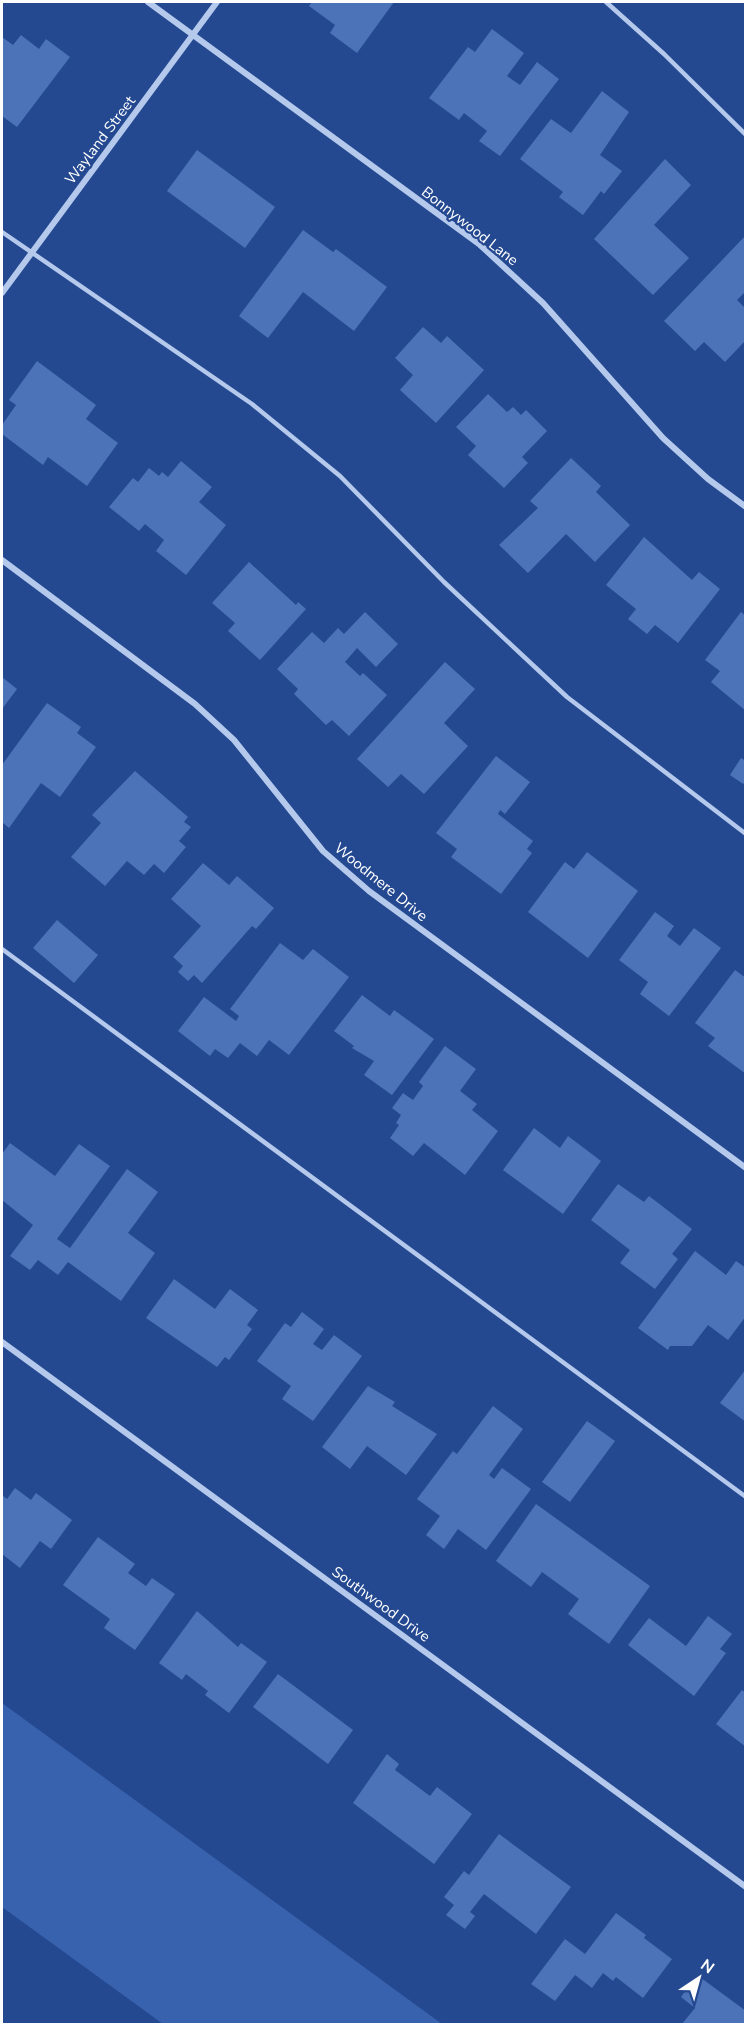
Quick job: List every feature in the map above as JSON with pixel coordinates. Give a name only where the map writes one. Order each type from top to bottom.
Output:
[{"type":"street","name":"Bonnywood Lane","points":[[148,2],[479,244],[543,303],[663,438],[708,479],[746,507]]},
{"type":"street","name":"Wayland Street","points":[[2,293],[217,2]]},
{"type":"street","name":"Woodmere Drive","points":[[2,560],[195,704],[234,740],[323,851],[369,891],[746,1168]]},
{"type":"street","name":"Southwood Drive","points":[[2,1342],[746,1887]]},
{"type":"lane","points":[[606,2],[664,54],[746,135]]},
{"type":"lane","points":[[2,232],[252,404],[340,476],[444,582],[567,697],[746,834]]},
{"type":"lane","points":[[2,949],[746,1497]]},
{"type":"shaded area","points":[[2,1703],[442,2024],[163,2024],[2,1907]]},
{"type":"building","points":[[312,2],[394,2],[357,53],[330,33],[335,25],[309,6]]},
{"type":"building","points":[[492,29],[524,53],[507,76],[520,85],[537,62],[559,79],[500,156],[479,141],[487,131],[464,113],[459,120],[429,98],[468,47],[475,52]]},
{"type":"building","points":[[21,35],[39,49],[46,39],[70,57],[17,127],[2,116],[2,37],[13,45]]},
{"type":"building","points":[[602,91],[629,112],[600,155],[622,171],[604,194],[601,191],[583,215],[559,197],[563,192],[520,159],[551,119],[571,133]]},
{"type":"building","points":[[197,150],[275,207],[245,248],[167,191]]},
{"type":"building","points":[[665,159],[691,185],[654,225],[689,258],[653,295],[594,239]]},
{"type":"building","points":[[303,230],[333,252],[336,249],[387,287],[354,331],[303,292],[268,338],[239,316]]},
{"type":"building","points":[[746,235],[746,291],[737,300],[746,309],[746,340],[725,362],[704,342],[695,351],[664,321]]},
{"type":"building","points":[[423,327],[441,343],[447,336],[484,370],[436,423],[400,390],[413,375],[395,358]]},
{"type":"building","points":[[37,361],[96,405],[86,419],[118,443],[87,486],[48,457],[43,465],[2,434],[2,425],[16,405],[9,400]]},
{"type":"building","points":[[488,394],[507,412],[513,407],[521,415],[526,410],[547,431],[522,457],[528,463],[504,488],[468,455],[476,446],[456,427]]},
{"type":"building","points":[[571,458],[601,486],[596,492],[630,525],[595,562],[566,534],[528,573],[499,545],[538,508],[530,501]]},
{"type":"building","points":[[181,461],[212,487],[199,502],[226,525],[186,575],[156,551],[164,540],[145,524],[139,531],[109,507],[133,478],[138,482],[149,468],[159,476],[162,472],[168,477]]},
{"type":"building","points":[[644,537],[692,580],[699,572],[720,589],[678,643],[655,625],[647,634],[628,619],[636,609],[606,585]]},
{"type":"building","points":[[249,562],[296,605],[298,602],[306,609],[260,660],[228,631],[235,623],[212,603]]},
{"type":"building","points":[[365,612],[398,644],[376,667],[357,648],[345,662],[360,676],[363,673],[387,695],[349,736],[332,720],[326,725],[294,694],[298,689],[277,669],[312,632],[324,643],[338,628],[344,634]]},
{"type":"building","points":[[741,612],[746,616],[746,711],[711,682],[720,671],[705,660]]},
{"type":"building","points":[[445,662],[475,689],[444,723],[468,746],[424,794],[401,774],[388,787],[357,759]]},
{"type":"building","points":[[2,677],[17,689],[2,709]]},
{"type":"building","points":[[47,703],[81,727],[77,733],[96,747],[60,797],[41,783],[9,828],[2,822],[2,765]]},
{"type":"building","points":[[496,756],[530,782],[505,814],[500,810],[498,814],[533,841],[527,849],[532,853],[501,894],[451,857],[457,849],[436,833]]},
{"type":"building","points":[[741,758],[746,761],[746,781],[743,784],[730,775]]},
{"type":"building","points":[[135,771],[188,817],[184,822],[191,827],[179,841],[186,847],[164,873],[154,864],[144,875],[127,861],[105,886],[71,857],[101,823],[92,815]]},
{"type":"building","points":[[587,852],[638,891],[588,958],[528,912],[565,862],[574,869]]},
{"type":"building","points":[[203,863],[229,885],[237,876],[274,908],[256,929],[252,926],[202,983],[194,975],[188,981],[178,972],[183,966],[173,957],[201,926],[171,899]]},
{"type":"building","points":[[655,912],[674,926],[667,936],[680,946],[694,928],[721,948],[669,1016],[640,994],[648,982],[619,960]]},
{"type":"building","points":[[57,920],[98,955],[74,983],[33,948]]},
{"type":"building","points":[[280,943],[303,960],[313,949],[349,977],[289,1055],[269,1040],[257,1056],[240,1043],[228,1058],[215,1049],[210,1056],[178,1031],[204,997],[236,1021],[239,1016],[230,1009]]},
{"type":"building","points":[[735,970],[746,978],[746,1074],[708,1046],[715,1038],[695,1023]]},
{"type":"building","points":[[362,995],[390,1016],[394,1010],[434,1039],[392,1095],[364,1075],[374,1061],[352,1048],[354,1046],[334,1031]]},
{"type":"building","points":[[445,1046],[476,1069],[460,1091],[477,1104],[472,1110],[498,1131],[465,1175],[424,1143],[413,1156],[390,1138],[399,1125],[396,1123],[401,1115],[392,1108],[403,1093],[413,1100],[423,1086],[419,1082]]},
{"type":"building","points":[[534,1128],[560,1148],[568,1136],[601,1161],[563,1214],[503,1170]]},
{"type":"building","points":[[10,1143],[55,1176],[79,1144],[110,1166],[57,1239],[70,1248],[127,1169],[158,1192],[128,1233],[155,1253],[121,1301],[68,1262],[58,1275],[38,1260],[30,1270],[10,1256],[33,1225],[2,1200],[2,1154]]},
{"type":"building","points":[[618,1184],[644,1202],[649,1196],[692,1229],[672,1254],[678,1259],[655,1289],[620,1263],[630,1250],[591,1220]]},
{"type":"building","points":[[695,1251],[726,1275],[736,1261],[746,1268],[746,1316],[728,1340],[708,1325],[692,1346],[670,1346],[668,1350],[638,1328]]},
{"type":"building","points":[[174,1279],[215,1309],[230,1289],[258,1310],[247,1325],[252,1329],[229,1360],[225,1357],[217,1367],[146,1318]]},
{"type":"building","points":[[302,1312],[324,1329],[313,1344],[322,1350],[334,1335],[362,1356],[313,1421],[282,1399],[291,1386],[257,1361],[285,1323],[291,1327]]},
{"type":"building","points":[[746,1369],[746,1422],[720,1403]]},
{"type":"building","points":[[368,1386],[395,1402],[392,1406],[437,1434],[406,1475],[367,1446],[350,1469],[322,1447]]},
{"type":"building","points":[[493,1406],[523,1429],[489,1475],[494,1479],[502,1468],[531,1489],[486,1550],[458,1529],[444,1549],[426,1535],[440,1516],[417,1499],[453,1451],[457,1454]]},
{"type":"building","points":[[587,1421],[615,1441],[570,1502],[542,1482]]},
{"type":"building","points":[[15,1488],[31,1500],[36,1493],[72,1520],[51,1549],[40,1541],[20,1568],[2,1554],[2,1495],[7,1499]]},
{"type":"building","points":[[536,1504],[650,1586],[609,1644],[568,1614],[579,1599],[542,1572],[531,1587],[496,1561]]},
{"type":"building","points":[[98,1537],[135,1564],[128,1573],[146,1586],[152,1578],[175,1594],[135,1650],[104,1628],[110,1619],[63,1585]]},
{"type":"building","points":[[197,1611],[238,1647],[241,1643],[267,1662],[229,1713],[205,1695],[208,1691],[186,1674],[182,1680],[159,1663]]},
{"type":"building","points":[[708,1616],[732,1634],[720,1649],[726,1653],[694,1696],[628,1645],[649,1618],[686,1646]]},
{"type":"building","points":[[278,1674],[353,1730],[328,1764],[253,1707]]},
{"type":"building","points":[[742,1690],[746,1693],[746,1747],[716,1724]]},
{"type":"building","points":[[387,1754],[399,1764],[395,1770],[430,1796],[437,1787],[472,1814],[434,1864],[353,1803]]},
{"type":"building","points":[[499,1834],[571,1887],[536,1934],[484,1894],[470,1912],[475,1916],[465,1929],[446,1915],[454,1905],[444,1897],[464,1871],[469,1875]]},
{"type":"building","points":[[616,1913],[646,1935],[644,1938],[672,1959],[643,1998],[616,1977],[613,1981],[603,1973],[592,1988],[575,1975],[555,2001],[531,1984],[565,1939],[585,1954]]},
{"type":"building","points":[[697,1975],[746,2011],[746,2024],[682,2024],[695,2008],[681,1997]]}]
